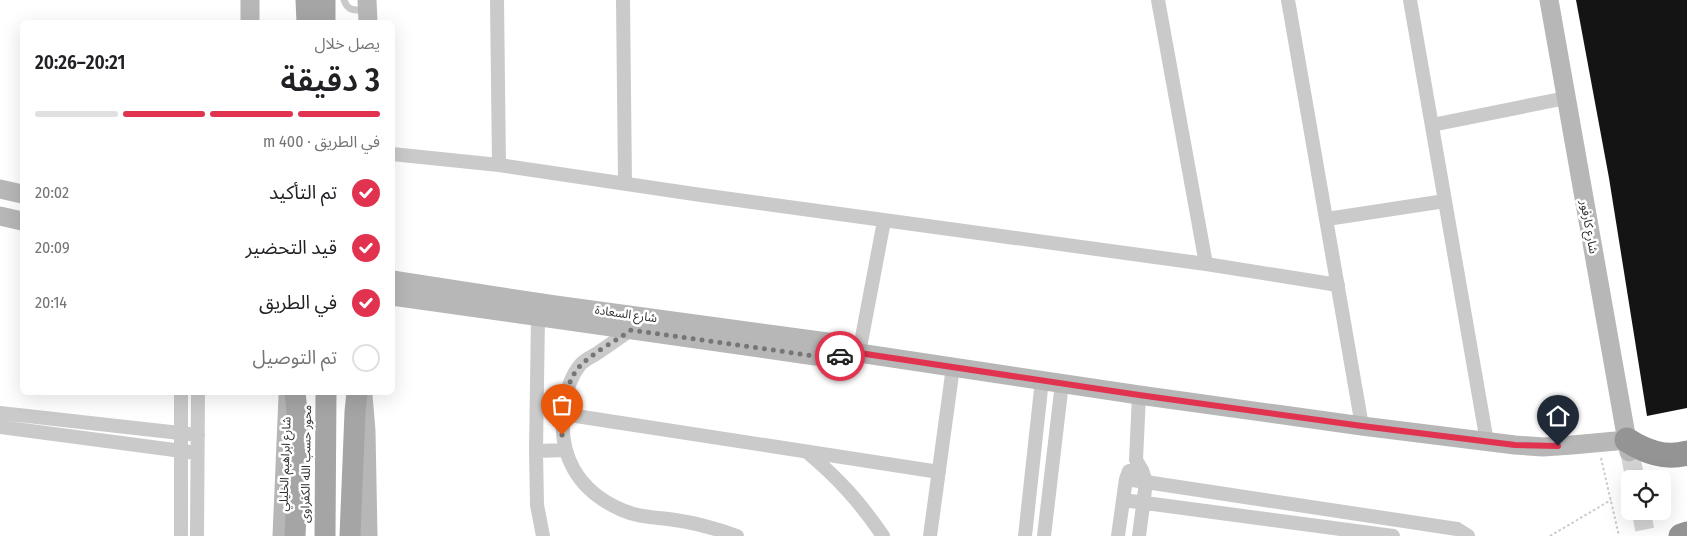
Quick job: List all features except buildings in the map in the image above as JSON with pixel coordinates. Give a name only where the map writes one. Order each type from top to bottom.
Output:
[{"type":"highway","points":[[1628,446],[1665,455],[1687,453]]},
{"type":"highway","points":[[1681,536],[1687,534]]},
{"type":"main road","points":[[306,0],[307,20]]},
{"type":"main road","points":[[325,0],[325,20]]},
{"type":"main road","points":[[295,395],[299,455],[295,536]]},
{"type":"main road","name":"محور حسب الله الكفراوى","points":[[305,536],[307,395]]},
{"type":"main road","name":"محور حسب الله الكفراوى","points":[[325,536],[326,395]]},
{"type":"main road","points":[[350,536],[357,395]]},
{"type":"street","points":[[250,0],[250,20]]},
{"type":"street","points":[[497,0],[499,165]]},
{"type":"street","points":[[623,0],[625,184]]},
{"type":"street","points":[[1158,0],[1206,264]]},
{"type":"street","points":[[1288,0],[1362,426]]},
{"type":"street","points":[[1410,0],[1487,442]]},
{"type":"street","name":"شارع كارفور","points":[[1549,0],[1628,446]]},
{"type":"street","points":[[1432,125],[1566,98]]},
{"type":"street","points":[[395,154],[499,165],[884,221],[1206,264],[1338,285]]},
{"type":"street","points":[[0,189],[20,194]]},
{"type":"street","points":[[1327,219],[1445,202]]},
{"type":"street","points":[[0,216],[20,221]]},
{"type":"street","points":[[859,353],[884,221]]},
{"type":"street","name":"شارع السعادة","points":[[395,282],[538,317],[815,356],[859,353],[1139,395],[1487,442],[1543,446],[1597,443],[1628,446]]},
{"type":"street","name":"شارع السعادة","points":[[395,282],[835,343],[849,347],[859,353]]},
{"type":"street","points":[[538,317],[537,505],[543,536]]},
{"type":"street","points":[[631,330],[581,364],[572,379],[566,396],[562,435],[571,466],[578,477],[598,497],[616,507],[635,515],[696,524],[737,536]]},
{"type":"street","points":[[930,536],[953,367]]},
{"type":"street","points":[[1025,536],[1042,380]]},
{"type":"street","points":[[1044,536],[1062,383]]},
{"type":"street","points":[[181,395],[181,536]]},
{"type":"street","points":[[197,536],[198,395]]},
{"type":"street","name":"شارع ابراهيم الخليلي","points":[[282,536],[289,395]]},
{"type":"street","points":[[363,395],[366,431],[368,536]]},
{"type":"street","points":[[1139,395],[1136,460],[1146,482],[1140,536]]},
{"type":"street","points":[[0,413],[198,435]]},
{"type":"street","points":[[563,414],[939,472]]},
{"type":"street","points":[[0,427],[197,454]]},
{"type":"street","points":[[536,452],[565,450]]},
{"type":"street","points":[[805,451],[837,478],[865,509],[883,536]]},
{"type":"street","points":[[1118,536],[1126,479],[1130,468],[1136,460]]},
{"type":"street","points":[[1126,479],[1457,529],[1468,536]]},
{"type":"street","points":[[1123,500],[1392,536]]},
{"type":"street","points":[[1303,536],[1313,526],[1317,507]]},
{"type":"lane","points":[[344,0],[347,7],[352,10],[367,11]]},
{"type":"path","points":[[1597,443],[1619,536]]},
{"type":"path","points":[[1550,536],[1611,500]]},
{"type":"tunnel","points":[[1630,453],[1633,470]]},
{"type":"tunnel","points":[[1643,520],[1646,536]]},
{"type":"way so far","points":[[562,435],[566,396],[572,379],[581,364],[631,330],[815,356],[840,356]]},
{"type":"route","points":[[840,356],[859,353],[1362,426],[1515,445],[1558,446]]}]
